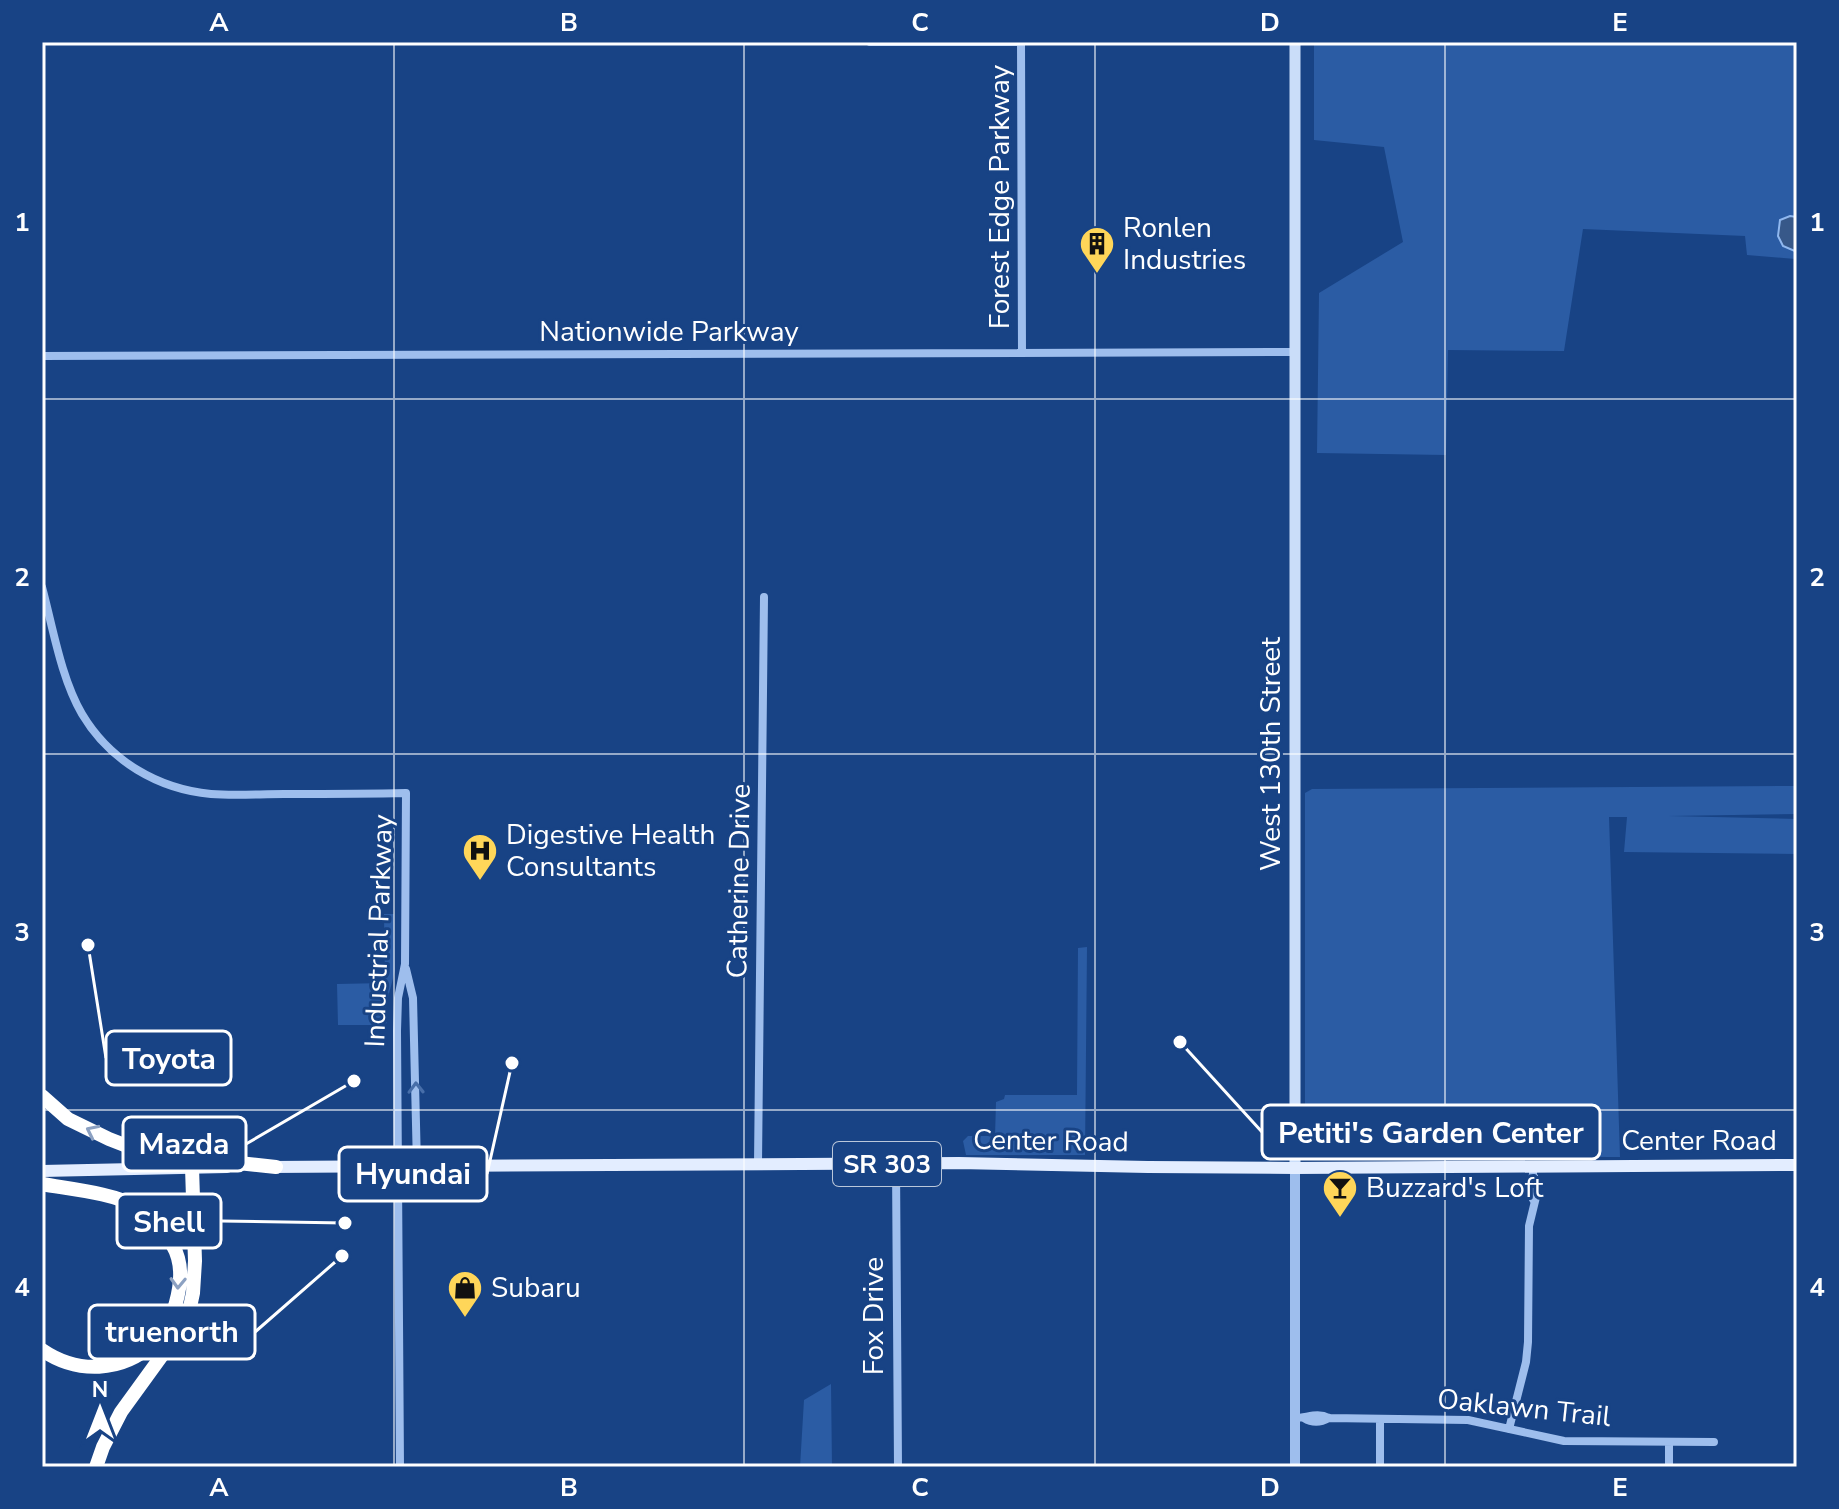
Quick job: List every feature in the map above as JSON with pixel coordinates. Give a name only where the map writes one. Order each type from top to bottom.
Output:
[{"type":"highway","points":[[42,1096],[68,1119],[145,1153],[276,1167]]},
{"type":"highway","points":[[96,1467],[121,1412],[187,1321],[195,1261],[192,1167]]},
{"type":"highway","points":[[42,1184],[103,1195],[136,1206],[163,1230],[178,1259],[179,1293],[170,1320],[155,1343],[129,1360],[96,1369],[67,1363],[42,1350]]},
{"type":"main road","name":"West 130th Street","points":[[1295,42],[1295,1168]]},
{"type":"main road","name":"Center Road","points":[[42,1171],[192,1167],[896,1164],[1533,1171],[1653,1165],[1797,1165]]},
{"type":"main road","name":"Center Road","points":[[42,1177],[65,1172]]},
{"type":"street","points":[[870,42],[1021,42]]},
{"type":"street","name":"Forest Edge Parkway","points":[[1021,42],[1022,353]]},
{"type":"street","name":"Nationwide Parkway","points":[[42,356],[1296,352]]},
{"type":"street","name":"Industrial Parkway","points":[[42,587],[78,707],[101,741],[142,773],[173,787],[211,794],[406,793],[405,964],[398,998],[397,1031],[400,1467]]},
{"type":"street","name":"Catherine Drive","points":[[758,1164],[764,597]]},
{"type":"street","points":[[405,964],[413,998],[417,1166]]},
{"type":"street","name":"Fox Drive","points":[[896,1164],[898,1467]]},
{"type":"street","name":"West 130th Street","points":[[1295,1168],[1299,1418],[1295,1467]]},
{"type":"street","points":[[1509,1429],[1527,1353],[1529,1226],[1534,1201],[1529,1193],[1529,1183],[1533,1171]]},
{"type":"street","name":"Oaklawn Trail","points":[[1299,1418],[1323,1415],[1329,1418],[1468,1420],[1564,1441],[1714,1442]]},
{"type":"street","points":[[1380,1419],[1380,1467]]},
{"type":"street","points":[[1669,1442],[1669,1467]]},
{"type":"shaded area","points":[[1314,42],[1797,42],[1797,510],[1795,259],[1747,255],[1745,236],[1583,229],[1564,351],[1448,350],[1446,455],[1317,453],[1319,293],[1403,242],[1384,147],[1314,140]]},
{"type":"shaded area","points":[[1797,217],[1797,252],[1783,246],[1778,236],[1780,220]]},
{"type":"shaded area","points":[[1797,786],[1797,814],[1669,816],[1797,819],[1797,854],[1624,852],[1627,817],[1609,817],[1620,1157],[1314,1156],[1308,1151],[1305,1140],[1305,793],[1312,789]]},
{"type":"shaded area","points":[[384,914],[394,914],[395,971],[386,1005],[387,1023],[338,1025],[337,984],[385,983]]},
{"type":"shaded area","points":[[1087,947],[1085,1155],[966,1155],[963,1141],[968,1136],[995,1136],[996,1102],[1004,1099],[1005,1095],[1077,1095],[1078,948]]},
{"type":"shaded area","points":[[831,1384],[832,1467],[800,1467],[804,1400]]},
{"type":"place","name":"Ronlen Industries","points":[[1097,275]]},
{"type":"place","name":"Digestive Health Consultants","points":[[480,882]]},
{"type":"place","name":"Toyota","points":[[88,945]]},
{"type":"place","name":"Petiti's Garden Center","points":[[1180,1042]]},
{"type":"place","name":"Hyundai","points":[[512,1063]]},
{"type":"place","name":"Mazda","points":[[354,1081]]},
{"type":"place","name":"Buzzard's Loft","points":[[1340,1219]]},
{"type":"place","name":"Shell","points":[[345,1223]]},
{"type":"place","name":"truenorth","points":[[342,1256]]},
{"type":"place","name":"Subaru","points":[[465,1319]]}]
